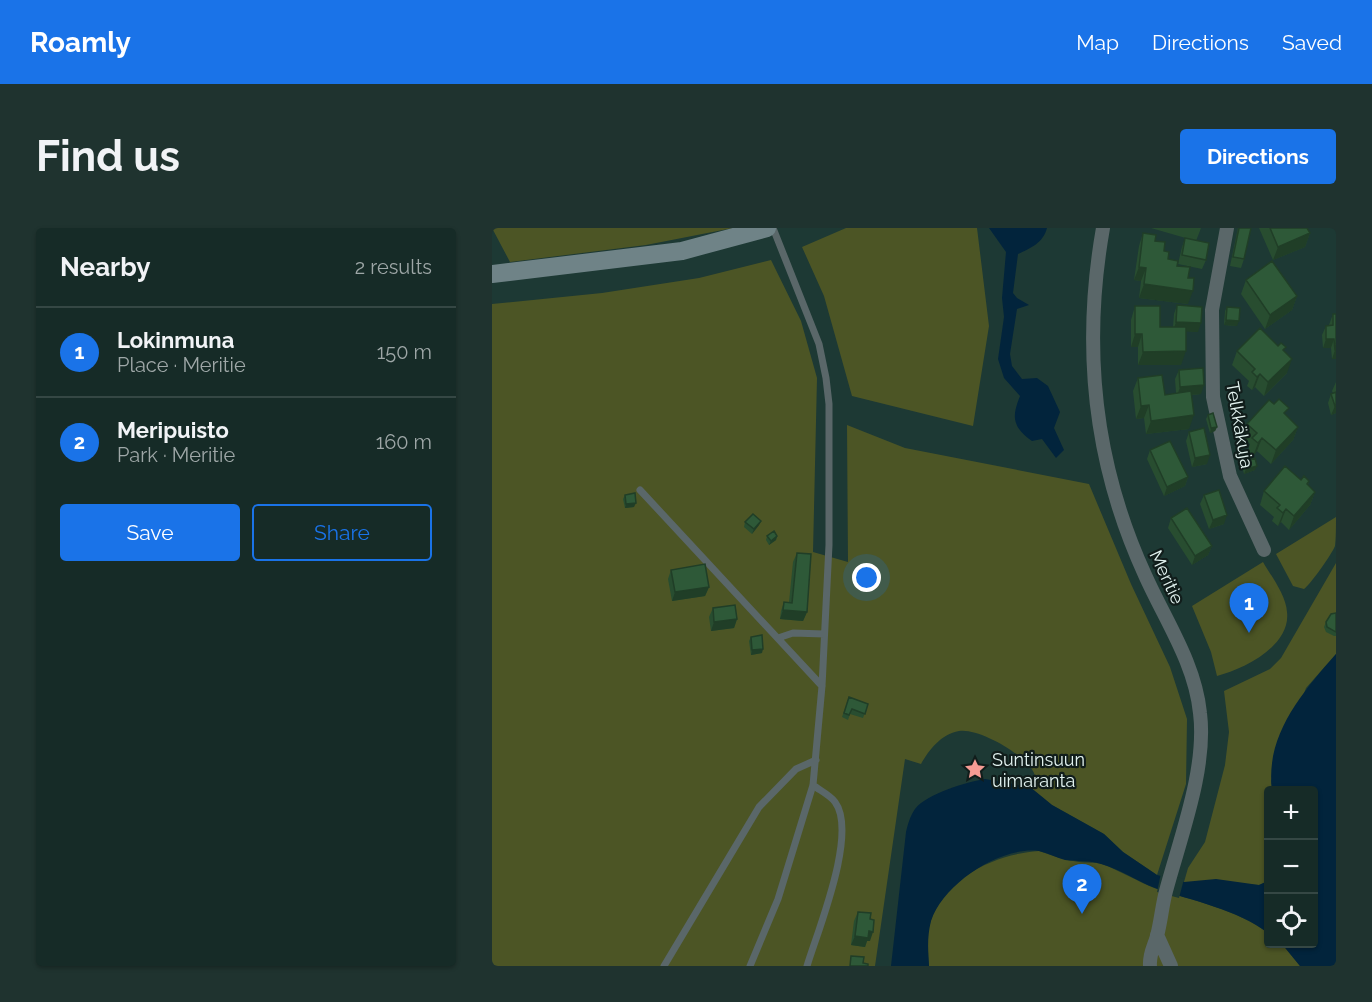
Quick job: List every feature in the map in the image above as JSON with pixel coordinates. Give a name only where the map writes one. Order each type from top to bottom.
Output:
[{"type":"street","points":[[492,274],[682,251],[767,228]]},
{"type":"street","name":"Meritie","points":[[1103,228],[1093,292],[1092,340],[1103,446],[1126,528],[1144,574],[1186,661],[1201,715],[1202,736],[1199,759],[1163,900],[1157,935],[1149,955],[1150,966]]},
{"type":"street","name":"Telkkäkuja","points":[[1227,228],[1212,310],[1214,397],[1230,476],[1264,550]]},
{"type":"street","points":[[1157,935],[1171,966]]},
{"type":"lane","points":[[750,966],[778,899],[813,785],[822,686],[829,546],[827,386],[819,344],[773,228]]},
{"type":"lane","points":[[640,490],[822,686]]},
{"type":"lane","points":[[778,638],[801,632],[824,634]]},
{"type":"lane","points":[[664,966],[759,807],[796,769],[816,760]]},
{"type":"lane","points":[[807,966],[840,856],[843,820],[835,801],[813,785]]},
{"type":"green space","points":[[492,228],[733,228],[646,245],[510,262]]},
{"type":"green space","points":[[846,228],[977,228],[989,326],[973,426],[852,396],[824,296],[802,247]]},
{"type":"green space","points":[[771,260],[801,321],[817,378],[813,552],[848,562],[847,425],[905,448],[1089,484],[1131,584],[1170,667],[1187,719],[1186,784],[1157,875],[1123,852],[1104,834],[1052,805],[1030,787],[1035,776],[1024,760],[1014,752],[990,738],[968,731],[959,731],[941,739],[921,764],[905,759],[875,966],[492,966],[492,304],[602,293],[699,278]]},
{"type":"green space","points":[[1336,517],[1335,546],[1330,556],[1304,589],[1293,586],[1276,554]]},
{"type":"green space","points":[[1263,562],[1278,586],[1286,606],[1286,624],[1282,635],[1264,654],[1252,662],[1217,676],[1211,652],[1192,606]]},
{"type":"green space","points":[[1336,563],[1336,654],[1306,688],[1271,781],[1272,786],[1264,786],[1264,883],[1259,885],[1184,882],[1188,868],[1205,842],[1225,765],[1229,732],[1224,691],[1270,669],[1281,658]]},
{"type":"green space","points":[[1039,851],[1069,860],[1102,864],[1157,889],[1215,907],[1257,925],[1264,930],[1264,948],[1285,948],[1300,966],[929,966],[929,926],[938,905],[949,891],[975,870],[1006,857]]},
{"type":"water","points":[[989,228],[1047,228],[1039,241],[1018,254],[1013,293],[1029,305],[1017,309],[1010,354],[1012,366],[1022,379],[1037,378],[1048,386],[1060,412],[1054,428],[1064,450],[1056,458],[1042,439],[1032,441],[1017,426],[1015,410],[1020,396],[1004,378],[998,359],[1004,317],[1002,298],[1006,252]]},
{"type":"water","points":[[1336,654],[1336,966],[1300,966],[1285,948],[1318,948],[1318,786],[1272,786],[1271,770],[1280,733],[1311,684]]},
{"type":"water","points":[[985,779],[1030,787],[1052,805],[1104,834],[1123,852],[1157,875],[1184,882],[1216,879],[1259,885],[1264,883],[1264,930],[1214,906],[1155,888],[1108,866],[1065,860],[1039,851],[1024,851],[991,861],[960,881],[947,894],[937,907],[931,921],[928,938],[929,966],[891,966],[908,823],[915,809],[928,798],[958,786]]},
{"type":"pier","points":[[1161,873],[1184,879],[1179,898],[1157,892]]},
{"type":"building","points":[[1239,228],[1251,228],[1244,259],[1233,257]]},
{"type":"building","points":[[1270,228],[1307,228],[1310,233],[1278,247]]},
{"type":"building","points":[[1143,233],[1156,235],[1155,241],[1165,242],[1164,251],[1169,252],[1168,259],[1178,261],[1177,266],[1190,267],[1188,278],[1194,278],[1193,291],[1144,284],[1146,268],[1139,267]]},
{"type":"building","points":[[1185,238],[1209,243],[1206,260],[1182,255]]},
{"type":"building","points":[[1272,261],[1297,296],[1270,315],[1246,280]]},
{"type":"building","points":[[1177,305],[1202,307],[1201,323],[1176,322]]},
{"type":"building","points":[[1135,306],[1160,306],[1160,327],[1186,327],[1186,351],[1143,352],[1142,334],[1135,334]]},
{"type":"building","points":[[1227,307],[1240,308],[1239,321],[1226,320]]},
{"type":"building","points":[[1333,314],[1336,314],[1336,350],[1334,339],[1326,339],[1326,326],[1333,325]]},
{"type":"building","points":[[1260,328],[1278,346],[1281,343],[1286,347],[1283,350],[1292,359],[1268,382],[1260,374],[1257,377],[1252,372],[1255,369],[1237,351]]},
{"type":"building","points":[[1203,368],[1204,385],[1180,387],[1179,370]]},
{"type":"building","points":[[1162,375],[1165,395],[1191,391],[1194,415],[1151,421],[1149,405],[1141,406],[1138,378]]},
{"type":"building","points":[[1336,392],[1336,405],[1335,406],[1331,394]]},
{"type":"building","points":[[1279,399],[1289,408],[1284,413],[1298,427],[1276,450],[1262,438],[1258,443],[1252,438],[1257,433],[1247,424],[1269,400],[1274,404]]},
{"type":"building","points":[[1213,413],[1217,427],[1211,428],[1208,415]]},
{"type":"building","points":[[1204,428],[1210,455],[1195,458],[1189,432]]},
{"type":"building","points":[[1170,441],[1188,477],[1167,487],[1150,450]]},
{"type":"building","points":[[1255,458],[1257,466],[1246,469],[1244,462]]},
{"type":"building","points":[[1285,466],[1301,480],[1304,476],[1309,481],[1307,484],[1315,492],[1294,516],[1286,509],[1283,513],[1277,508],[1280,505],[1264,491]]},
{"type":"building","points":[[1219,490],[1227,515],[1213,520],[1204,495]]},
{"type":"building","points":[[635,493],[636,503],[626,504],[625,495]]},
{"type":"building","points":[[1187,508],[1212,546],[1195,556],[1171,518]]},
{"type":"building","points":[[753,514],[761,521],[754,529],[745,522]]},
{"type":"building","points":[[774,531],[777,536],[771,541],[767,536]]},
{"type":"building","points":[[797,553],[811,554],[807,612],[783,610],[784,602],[792,603]]},
{"type":"building","points":[[705,564],[709,587],[675,592],[671,570]]},
{"type":"building","points":[[735,605],[737,619],[714,622],[713,608]]},
{"type":"building","points":[[1336,613],[1336,632],[1327,627],[1326,622],[1331,614]]},
{"type":"building","points":[[762,635],[763,649],[752,650],[751,637]]},
{"type":"building","points":[[849,697],[868,704],[865,714],[852,709],[849,715],[844,713]]},
{"type":"building","points":[[858,912],[871,913],[870,919],[874,920],[873,932],[869,931],[868,938],[855,936]]},
{"type":"building","points":[[851,956],[864,957],[863,963],[868,966],[850,966]]},
{"type":"place","name":"Lokinmuna","points":[[1249,633]]},
{"type":"place","name":"Suntinsuun uimaranta","points":[[975,769]]},
{"type":"place","name":"Meripuisto","points":[[1082,914]]}]
